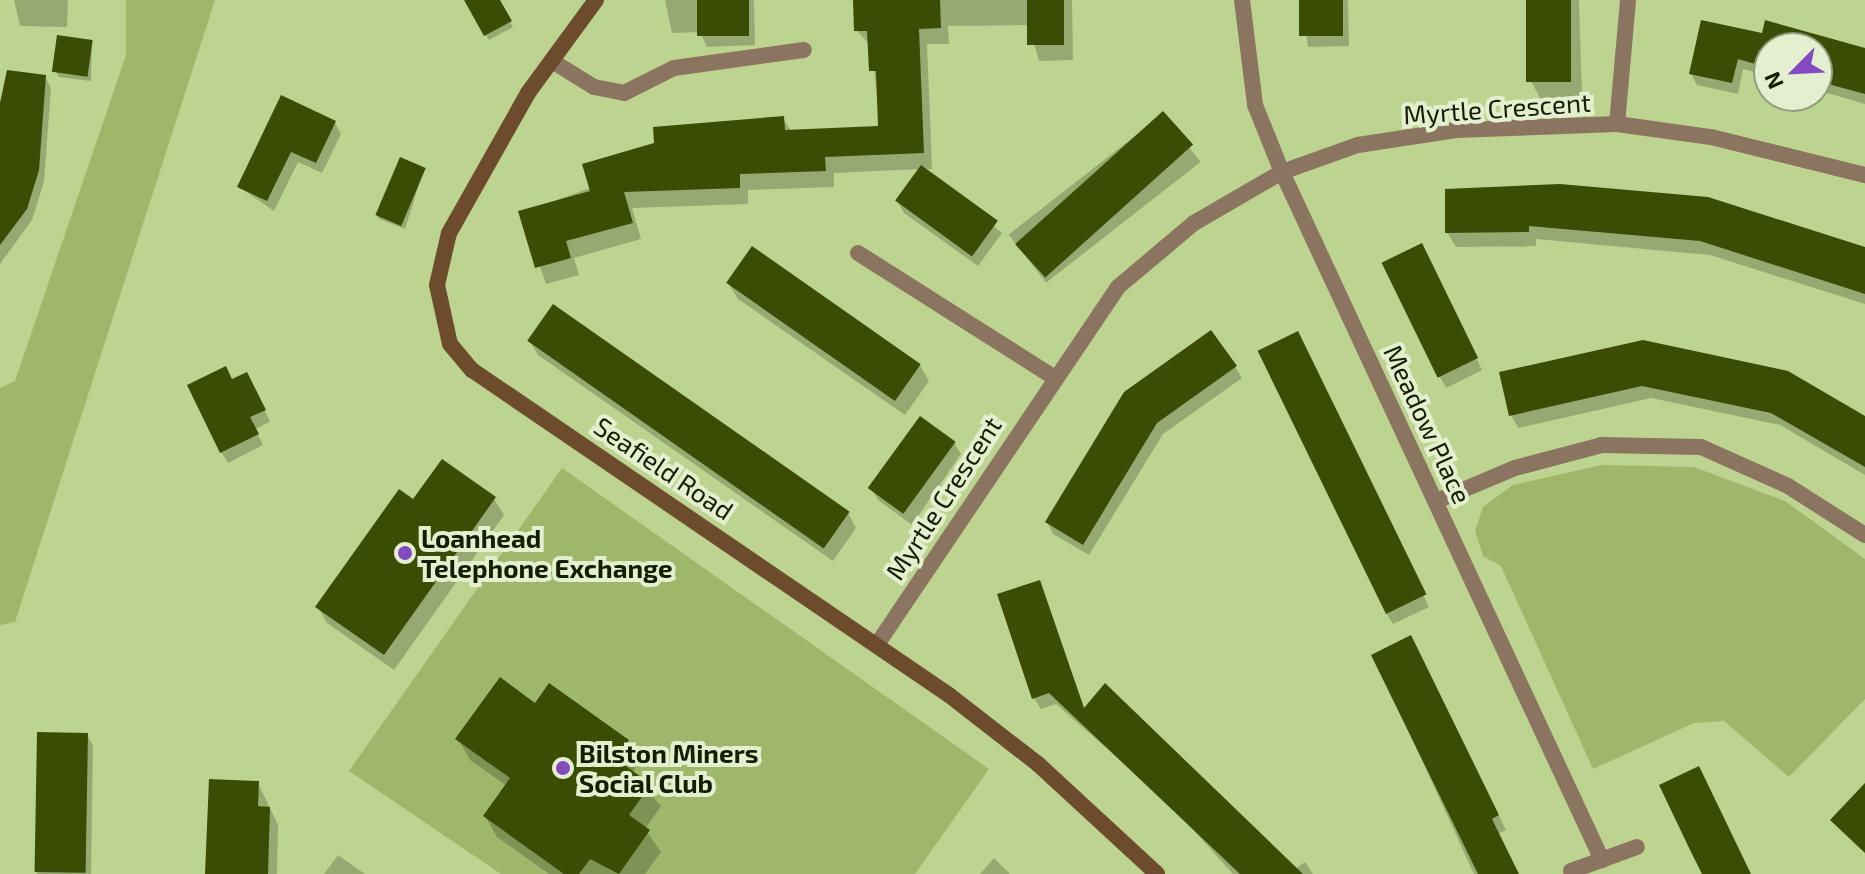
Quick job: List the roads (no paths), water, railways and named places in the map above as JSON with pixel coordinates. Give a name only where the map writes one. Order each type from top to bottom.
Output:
[{"type":"street","name":"Seafield Road","points":[[596,0],[552,61],[449,233],[437,285],[450,344],[472,370],[878,643],[1038,764],[1157,874]]},
{"type":"street","name":"Meadow Place","points":[[1242,0],[1255,105],[1282,172],[1439,500],[1602,860]]},
{"type":"street","points":[[1617,124],[1628,0]]},
{"type":"street","points":[[552,61],[594,87],[624,93],[674,68],[804,50]]},
{"type":"street","name":"Myrtle Crescent","points":[[878,643],[1052,376],[1118,287],[1194,223],[1282,172],[1358,145],[1442,132],[1617,124],[1711,137],[1865,175]]},
{"type":"street","points":[[858,253],[1052,376]]},
{"type":"street","points":[[1439,500],[1515,468],[1602,445],[1701,447],[1788,486],[1865,535]]},
{"type":"street","points":[[1571,871],[1637,847]]},
{"type":"place","name":"Loanhead Telephone Exchange","points":[[405,553]]},
{"type":"place","name":"Bilston Miners Social Club","points":[[563,768]]}]
